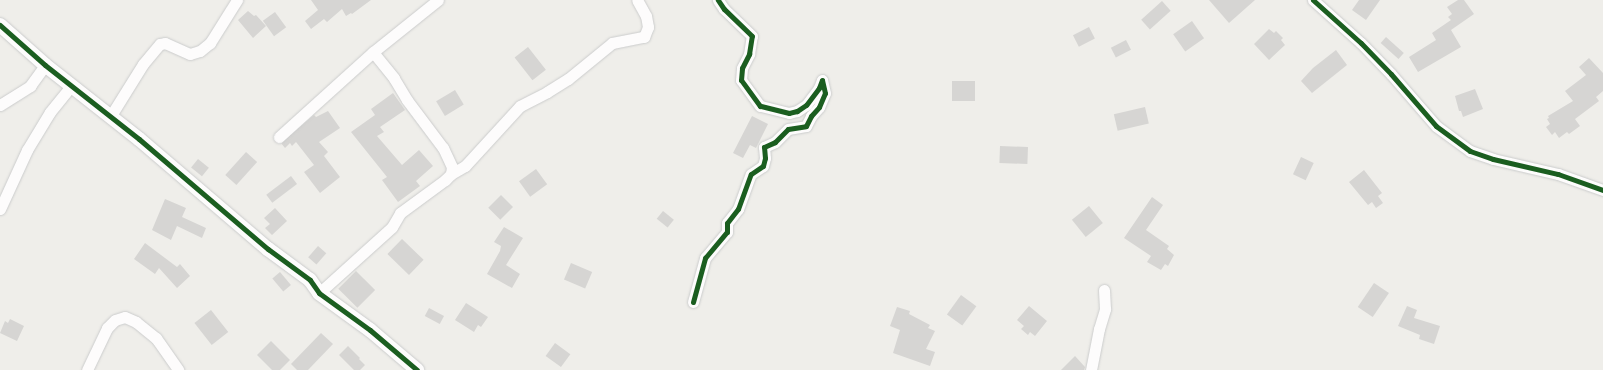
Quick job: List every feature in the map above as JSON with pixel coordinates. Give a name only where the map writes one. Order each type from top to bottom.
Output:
[{"type":"street","points":[[110,117],[143,64],[160,44],[165,43],[190,54],[200,50],[210,43],[237,0]]},
{"type":"street","points":[[279,137],[373,52],[438,0]]},
{"type":"street","points":[[319,293],[392,227],[400,213],[445,180],[450,174],[465,166],[520,106],[547,92],[568,78],[612,43],[644,36],[648,27],[646,16],[637,0]]},
{"type":"street","points":[[693,302],[705,258],[727,232],[727,223],[738,209],[751,174],[763,166],[765,158],[764,147],[775,142],[788,129],[806,126],[811,116],[819,107],[825,93],[822,80],[819,88],[806,105],[797,111],[789,113],[760,106],[741,80],[742,68],[748,54],[752,36],[724,9],[718,0]]},
{"type":"street","points":[[1313,0],[1376,58],[1436,126],[1470,151],[1493,159],[1558,174],[1603,190]]},
{"type":"street","points":[[0,25],[70,86],[110,117],[268,249],[310,280],[319,293],[370,330],[417,370]]},
{"type":"street","points":[[373,52],[394,78],[407,100],[443,148],[452,167],[450,174]]},
{"type":"street","points":[[0,105],[30,86],[45,65]]},
{"type":"street","points":[[0,209],[27,150],[50,112],[70,86]]},
{"type":"street","points":[[1090,370],[1098,329],[1105,309],[1104,290]]},
{"type":"street","points":[[86,370],[107,328],[116,320],[124,317],[136,322],[156,338],[178,370]]},
{"type":"building","points":[[311,0],[371,0],[352,14],[351,13],[346,16],[342,9],[327,22],[324,19],[311,29],[305,21],[318,10]]},
{"type":"building","points":[[1209,0],[1255,0],[1229,23]]},
{"type":"building","points":[[1359,0],[1380,0],[1366,20],[1352,10]]},
{"type":"building","points":[[1458,0],[1464,0],[1474,14],[1451,30],[1461,47],[1418,72],[1409,57],[1436,40],[1432,33],[1451,20],[1448,17],[1452,14],[1447,7]]},
{"type":"building","points":[[1162,1],[1171,11],[1150,29],[1141,20]]},
{"type":"building","points":[[248,11],[254,16],[256,15],[266,26],[253,38],[238,20]]},
{"type":"building","points":[[275,12],[286,27],[274,36],[263,21]]},
{"type":"building","points":[[1192,21],[1204,38],[1185,51],[1173,34]]},
{"type":"building","points":[[1089,27],[1095,39],[1079,47],[1073,35]]},
{"type":"building","points":[[1269,29],[1274,33],[1276,31],[1283,38],[1281,40],[1285,45],[1269,60],[1254,44]]},
{"type":"building","points":[[1386,37],[1404,53],[1398,59],[1381,43]]},
{"type":"building","points":[[1126,40],[1131,50],[1116,58],[1111,48]]},
{"type":"building","points":[[528,47],[546,70],[532,80],[515,57]]},
{"type":"building","points":[[1336,50],[1347,65],[1312,93],[1301,81],[1313,68]]},
{"type":"building","points":[[1589,58],[1603,73],[1603,91],[1596,97],[1599,101],[1575,119],[1580,126],[1569,134],[1567,132],[1559,138],[1555,132],[1552,135],[1546,127],[1550,124],[1547,119],[1549,118],[1548,116],[1573,101],[1565,91],[1586,75],[1579,67]]},
{"type":"building","points":[[952,81],[975,81],[975,101],[952,101]]},
{"type":"building","points":[[1475,89],[1483,109],[1463,117],[1461,111],[1459,111],[1455,96]]},
{"type":"building","points":[[455,90],[464,105],[445,116],[436,101]]},
{"type":"building","points":[[393,93],[405,110],[380,127],[384,132],[377,136],[402,165],[419,150],[433,166],[416,181],[420,186],[398,202],[382,180],[387,177],[351,132],[375,115],[371,109]]},
{"type":"building","points":[[1145,107],[1149,124],[1118,131],[1114,114]]},
{"type":"building","points":[[328,111],[340,128],[319,142],[328,152],[324,156],[340,177],[320,193],[304,172],[314,165],[296,142],[292,146],[290,143],[285,148],[281,143],[314,115],[316,117]]},
{"type":"building","points":[[752,116],[768,124],[756,148],[750,145],[743,158],[733,153]]},
{"type":"building","points":[[1000,146],[1028,147],[1027,164],[999,163]]},
{"type":"building","points":[[246,152],[257,162],[236,185],[225,175]]},
{"type":"building","points":[[1301,157],[1314,163],[1306,180],[1293,174]]},
{"type":"building","points":[[198,159],[209,168],[202,176],[191,168]]},
{"type":"building","points":[[536,169],[547,184],[530,197],[519,181]]},
{"type":"building","points":[[1364,170],[1382,193],[1378,196],[1383,203],[1376,208],[1372,202],[1368,205],[1349,182]]},
{"type":"building","points":[[291,176],[297,184],[272,203],[266,195]]},
{"type":"building","points":[[501,195],[513,207],[500,220],[488,208]]},
{"type":"building","points":[[1152,197],[1163,205],[1146,230],[1169,246],[1167,249],[1174,255],[1168,266],[1165,264],[1161,270],[1147,262],[1151,256],[1124,238]]},
{"type":"building","points":[[165,199],[186,208],[182,217],[206,228],[202,238],[177,226],[171,240],[152,230]]},
{"type":"building","points":[[1089,206],[1103,223],[1086,237],[1072,220]]},
{"type":"building","points":[[275,208],[287,221],[272,235],[265,228],[270,224],[264,218]]},
{"type":"building","points":[[663,211],[674,220],[668,228],[657,219]]},
{"type":"building","points":[[504,227],[523,238],[506,265],[520,274],[512,288],[487,274],[500,251],[501,246],[494,242]]},
{"type":"building","points":[[402,239],[424,260],[409,275],[387,254]]},
{"type":"building","points":[[145,243],[177,267],[180,264],[190,276],[177,288],[159,268],[155,274],[134,259]]},
{"type":"building","points":[[318,246],[326,253],[316,265],[308,257]]},
{"type":"building","points":[[571,263],[592,272],[585,289],[564,280]]},
{"type":"building","points":[[356,271],[375,290],[357,308],[338,289]]},
{"type":"building","points":[[280,272],[291,285],[283,291],[272,278]]},
{"type":"building","points":[[1374,283],[1389,293],[1373,317],[1358,307]]},
{"type":"building","points":[[961,295],[976,306],[962,326],[947,314]]},
{"type":"building","points":[[466,303],[488,317],[481,327],[478,325],[474,332],[455,320]]},
{"type":"building","points":[[1029,306],[1047,321],[1035,336],[1030,332],[1028,335],[1021,329],[1024,326],[1017,320]]},
{"type":"building","points":[[1407,306],[1417,310],[1414,318],[1440,326],[1434,344],[1419,339],[1420,335],[1398,326]]},
{"type":"building","points":[[897,307],[910,311],[909,314],[930,325],[928,328],[935,331],[926,349],[935,352],[930,366],[893,353],[900,330],[890,326]]},
{"type":"building","points":[[429,308],[444,316],[440,324],[425,316]]},
{"type":"building","points":[[211,310],[228,332],[212,345],[194,323]]},
{"type":"building","points":[[10,319],[24,326],[17,341],[0,333],[5,321],[8,323]]},
{"type":"building","points":[[321,333],[333,344],[308,370],[297,370],[291,364]]},
{"type":"building","points":[[271,341],[290,360],[280,370],[272,370],[257,355]]},
{"type":"building","points":[[555,343],[570,354],[561,367],[546,356]]},
{"type":"building","points":[[348,346],[365,365],[360,370],[354,370],[339,355]]},
{"type":"building","points":[[1075,356],[1085,367],[1084,370],[1061,370]]},
{"type":"cycle path","points":[[693,302],[705,258],[727,232],[727,223],[738,209],[751,174],[763,166],[765,158],[764,147],[775,142],[788,129],[806,126],[811,116],[819,107],[825,93],[822,80],[819,88],[806,105],[797,111],[789,113],[760,106],[741,80],[742,68],[749,54],[752,36],[724,9],[718,0]]},
{"type":"cycle path","points":[[1313,0],[1361,43],[1391,74],[1436,126],[1470,151],[1493,159],[1558,174],[1603,190]]},
{"type":"cycle path","points":[[0,25],[45,65],[139,139],[268,249],[310,280],[319,293],[370,330],[417,370]]}]
